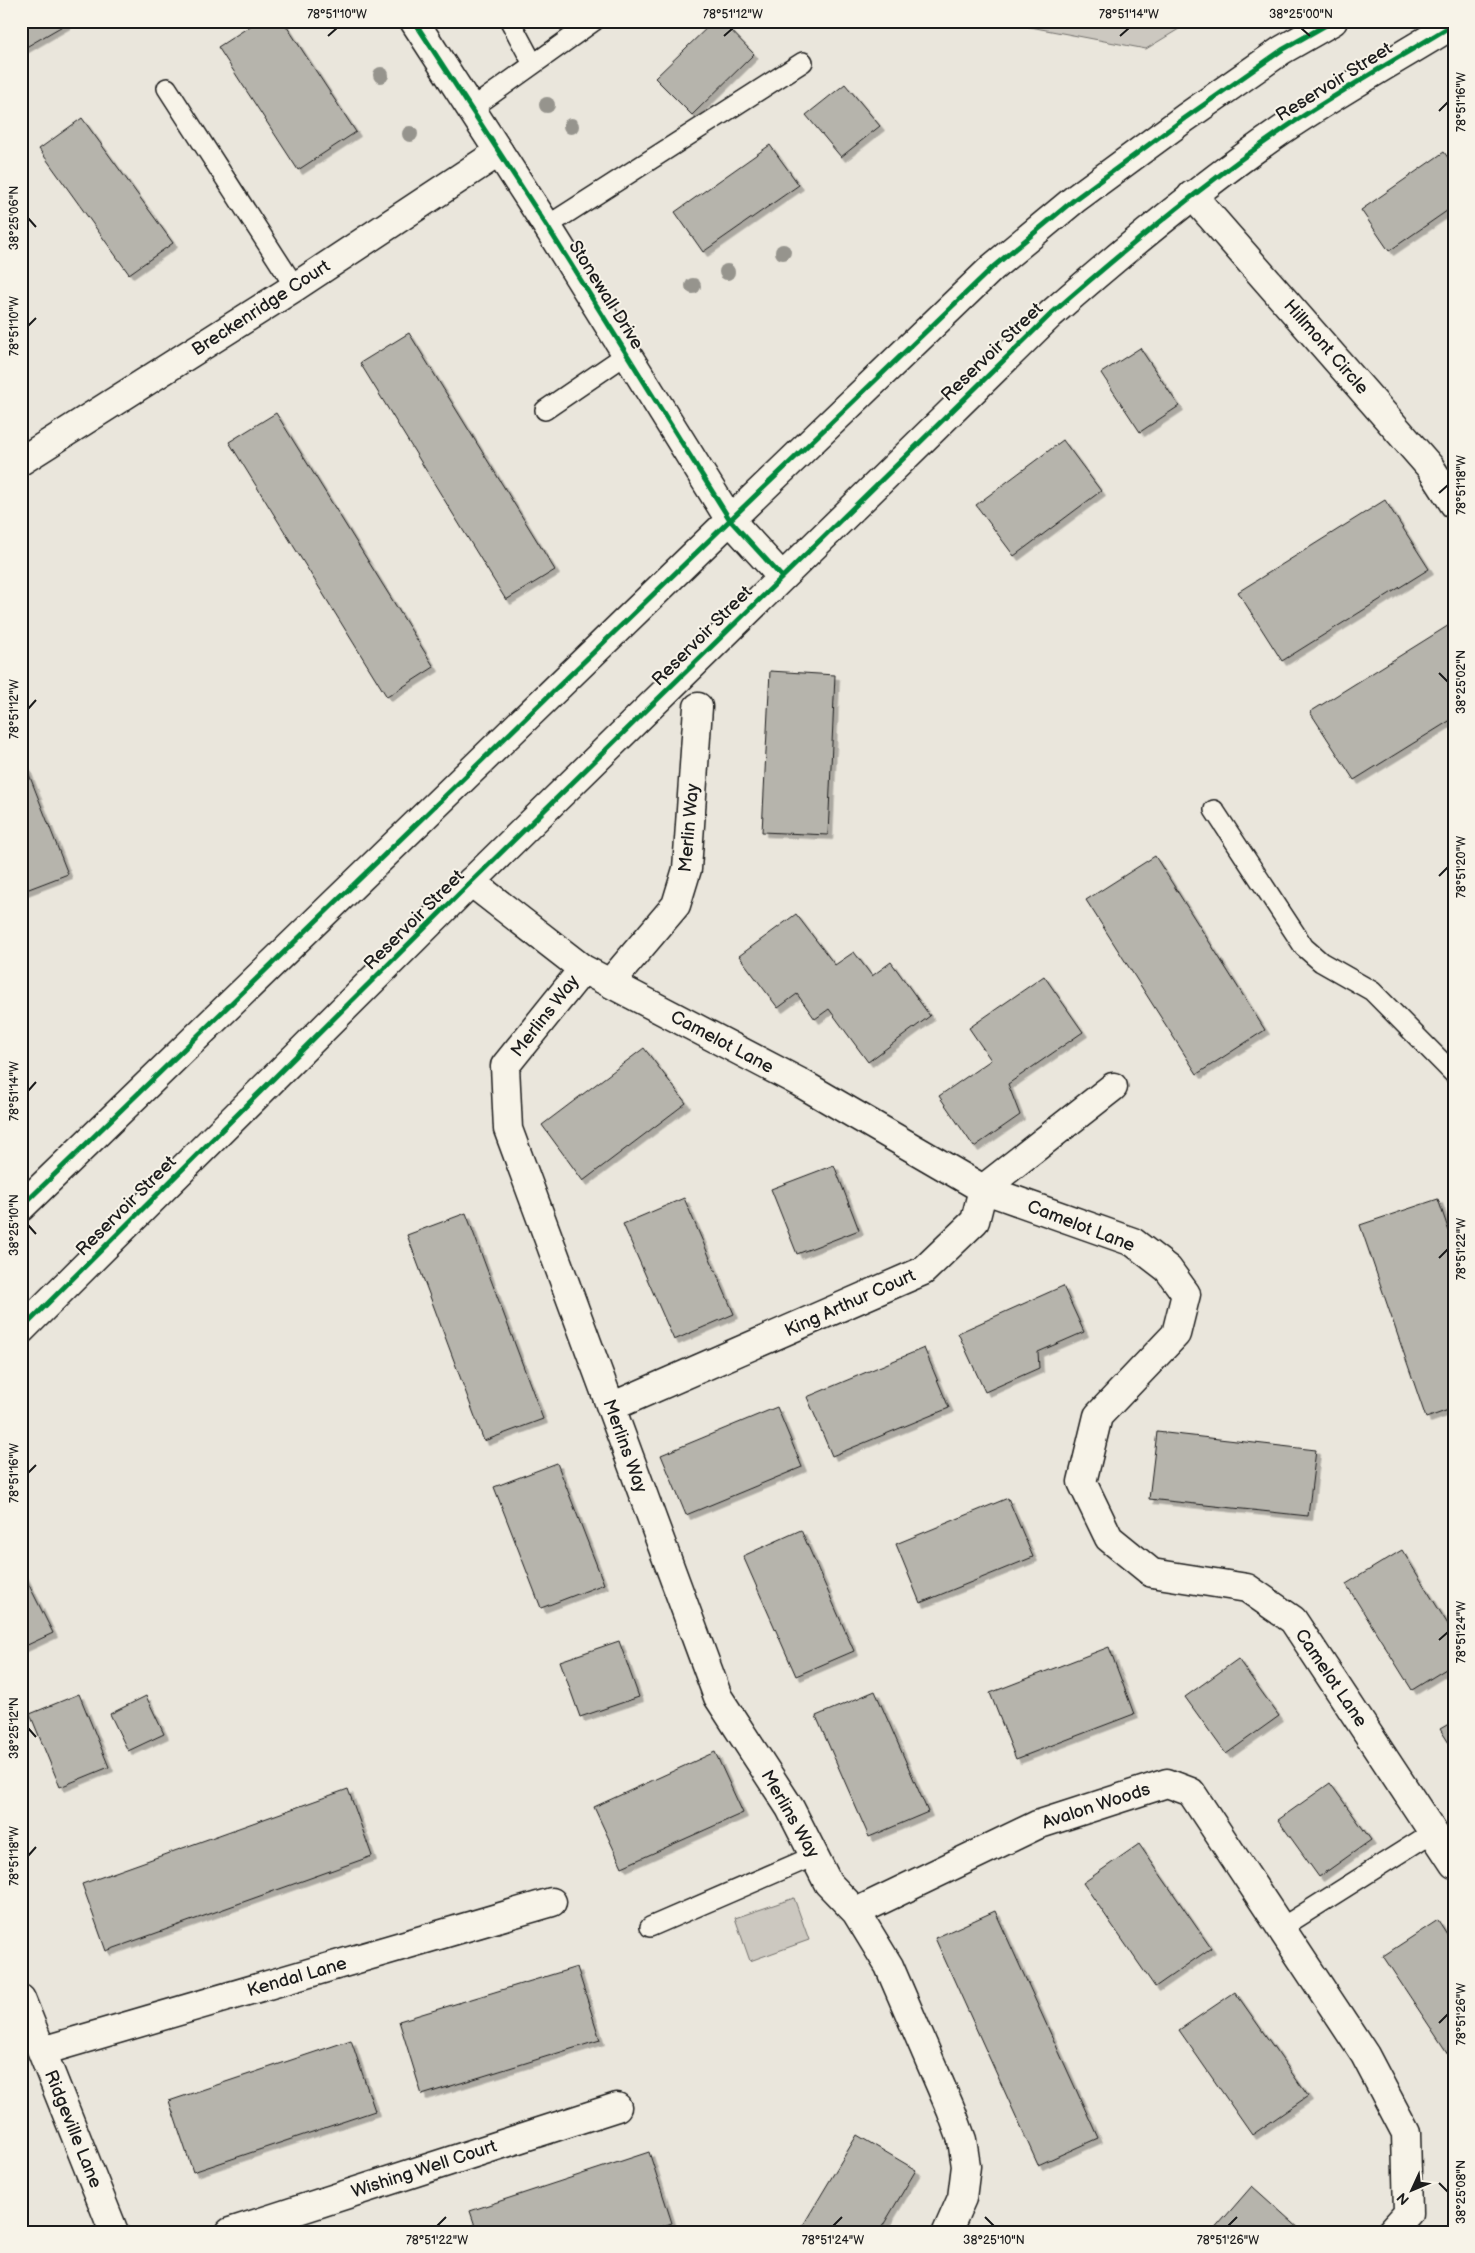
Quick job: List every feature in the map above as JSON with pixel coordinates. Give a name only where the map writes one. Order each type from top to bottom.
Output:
[{"type":"street","name":"Stonewall Drive","points":[[414,21],[547,226],[730,520],[782,576]]},
{"type":"street","points":[[21,1207],[994,267],[1075,199],[1282,50],[1333,21]]},
{"type":"street","name":"Reservoir Street","points":[[21,1330],[471,882],[1051,314],[1133,242],[1192,195],[1284,128],[1454,24]]},
{"type":"street","name":"Breckenridge Court","points":[[21,461],[295,287],[499,152]]},
{"type":"street","name":"Hillmont Circle","points":[[1192,195],[1430,467],[1454,504]]},
{"type":"street","name":"Merlin Way","points":[[610,983],[676,905],[688,869],[698,707]]},
{"type":"street","name":"Camelot Lane","points":[[471,882],[583,969],[798,1082],[983,1189],[1133,1242],[1168,1269],[1186,1294],[1176,1334],[1098,1416],[1082,1482],[1109,1538],[1152,1573],[1247,1588],[1293,1620],[1454,1864]]},
{"type":"street","name":"Merlins Way","points":[[583,969],[505,1066],[508,1129],[718,1696],[790,1808],[828,1883],[856,1912]]},
{"type":"street","points":[[983,1189],[1113,1086]]},
{"type":"street","name":"King Arthur Court","points":[[611,1407],[923,1271],[974,1221],[983,1189]]},
{"type":"street","name":"Avalon Woods","points":[[856,1912],[1037,1825],[1167,1783],[1191,1792],[1365,2055],[1406,2133],[1408,2213],[1391,2232]]},
{"type":"street","name":"Kendal Lane","points":[[42,2051],[552,1902]]},
{"type":"street","points":[[856,1912],[889,1966],[962,2140],[966,2166],[962,2198],[947,2232]]},
{"type":"street","name":"Ridgeville Lane","points":[[21,1999],[114,2232]]},
{"type":"street","name":"Wishing Well Court","points":[[230,2232],[618,2107]]},
{"type":"lane","points":[[510,21],[534,64]]},
{"type":"lane","points":[[471,110],[594,21]]},
{"type":"lane","points":[[547,226],[803,62]]},
{"type":"lane","points":[[167,88],[295,287]]},
{"type":"lane","points":[[545,410],[627,354]]},
{"type":"lane","points":[[1214,810],[1304,947],[1321,962],[1372,990],[1454,1074]]},
{"type":"lane","points":[[1281,1928],[1433,1832]]},
{"type":"lane","points":[[650,1928],[814,1856]]},
{"type":"shaded area","points":[[999,21],[1192,21],[1146,49]]},
{"type":"shaded area","points":[[794,1898],[809,1940],[750,1961],[735,1918]]},
{"type":"building","points":[[21,21],[71,21],[21,50]]},
{"type":"building","points":[[258,21],[283,21],[356,132],[298,170],[218,47]]},
{"type":"building","points":[[714,21],[722,21],[754,54],[692,115],[655,78]]},
{"type":"building","points":[[845,84],[880,126],[841,157],[806,115]]},
{"type":"building","points":[[82,118],[173,243],[129,274],[39,149]]},
{"type":"building","points":[[770,145],[799,185],[703,252],[675,212]]},
{"type":"building","points":[[1444,152],[1454,166],[1454,206],[1389,251],[1361,210]]},
{"type":"building","points":[[409,333],[555,570],[506,600],[360,363]]},
{"type":"building","points":[[1140,348],[1179,406],[1140,432],[1101,373]]},
{"type":"building","points":[[276,413],[434,667],[387,697],[229,442]]},
{"type":"building","points":[[1063,440],[1101,491],[1014,556],[976,505]]},
{"type":"building","points":[[1385,500],[1429,569],[1282,661],[1238,592]]},
{"type":"building","points":[[1454,622],[1454,718],[1354,780],[1310,712]]},
{"type":"building","points":[[770,671],[835,675],[828,835],[762,832]]},
{"type":"building","points":[[21,754],[68,874],[21,892]]},
{"type":"building","points":[[1155,856],[1265,1030],[1197,1074],[1086,900]]},
{"type":"building","points":[[796,914],[835,965],[854,952],[872,976],[891,962],[930,1016],[868,1062],[829,1009],[815,1019],[797,994],[778,1008],[739,956]]},
{"type":"building","points":[[1044,976],[1083,1032],[1008,1084],[1020,1115],[974,1147],[939,1096],[991,1060],[969,1028]]},
{"type":"building","points":[[644,1048],[686,1103],[583,1181],[542,1125]]},
{"type":"building","points":[[834,1165],[859,1230],[797,1254],[771,1189]]},
{"type":"building","points":[[684,1198],[734,1314],[674,1340],[623,1224]]},
{"type":"building","points":[[1438,1199],[1454,1246],[1454,1408],[1426,1418],[1360,1225]]},
{"type":"building","points":[[466,1213],[543,1419],[484,1441],[407,1235]]},
{"type":"building","points":[[1063,1286],[1084,1332],[1038,1352],[1039,1368],[985,1392],[958,1333]]},
{"type":"building","points":[[924,1348],[949,1408],[832,1456],[807,1397]]},
{"type":"building","points":[[777,1407],[802,1467],[686,1515],[661,1455]]},
{"type":"building","points":[[1157,1432],[1316,1450],[1308,1516],[1149,1499]]},
{"type":"building","points":[[557,1463],[604,1584],[541,1608],[494,1487]]},
{"type":"building","points":[[1008,1498],[1033,1557],[920,1603],[896,1544]]},
{"type":"building","points":[[801,1530],[854,1651],[796,1676],[743,1556]]},
{"type":"building","points":[[1402,1550],[1454,1634],[1454,1664],[1412,1690],[1346,1584]]},
{"type":"building","points":[[21,1569],[53,1633],[21,1648]]},
{"type":"building","points":[[619,1641],[639,1697],[580,1717],[560,1661]]},
{"type":"building","points":[[1109,1647],[1134,1714],[1016,1759],[990,1693]]},
{"type":"building","points":[[1238,1659],[1279,1716],[1226,1754],[1185,1697]]},
{"type":"building","points":[[875,1691],[928,1812],[869,1837],[816,1716]]},
{"type":"building","points":[[79,1694],[109,1767],[60,1787],[30,1714]]},
{"type":"building","points":[[146,1696],[164,1734],[128,1751],[110,1714]]},
{"type":"building","points":[[1454,1721],[1454,1751],[1440,1729]]},
{"type":"building","points":[[715,1752],[743,1813],[622,1867],[594,1807]]},
{"type":"building","points":[[1330,1783],[1371,1840],[1319,1877],[1278,1820]]},
{"type":"building","points":[[348,1789],[372,1856],[106,1951],[82,1884]]},
{"type":"building","points":[[1139,1844],[1211,1948],[1155,1987],[1083,1883]]},
{"type":"building","points":[[995,1911],[1098,2138],[1038,2165],[935,1938]]},
{"type":"building","points":[[1438,1920],[1454,1945],[1454,2063],[1383,1956]]},
{"type":"building","points":[[577,1967],[600,2040],[422,2095],[399,2021]]},
{"type":"building","points":[[1235,1992],[1308,2096],[1252,2135],[1179,2030]]},
{"type":"building","points":[[351,2040],[375,2111],[193,2172],[169,2101]]},
{"type":"building","points":[[857,2135],[916,2170],[879,2232],[799,2232]]},
{"type":"building","points":[[649,2152],[672,2223],[645,2232],[477,2232],[470,2211]]},
{"type":"building","points":[[1252,2186],[1302,2231],[1302,2232],[1212,2232]]},
{"type":"cycle path","points":[[414,21],[547,226],[730,520],[782,577]]},
{"type":"cycle path","points":[[21,1207],[993,267],[1075,199],[1185,118],[1282,50],[1333,21]]},
{"type":"cycle path","points":[[21,1330],[471,882],[1051,314],[1164,219],[1252,151],[1324,102],[1454,24]]}]
